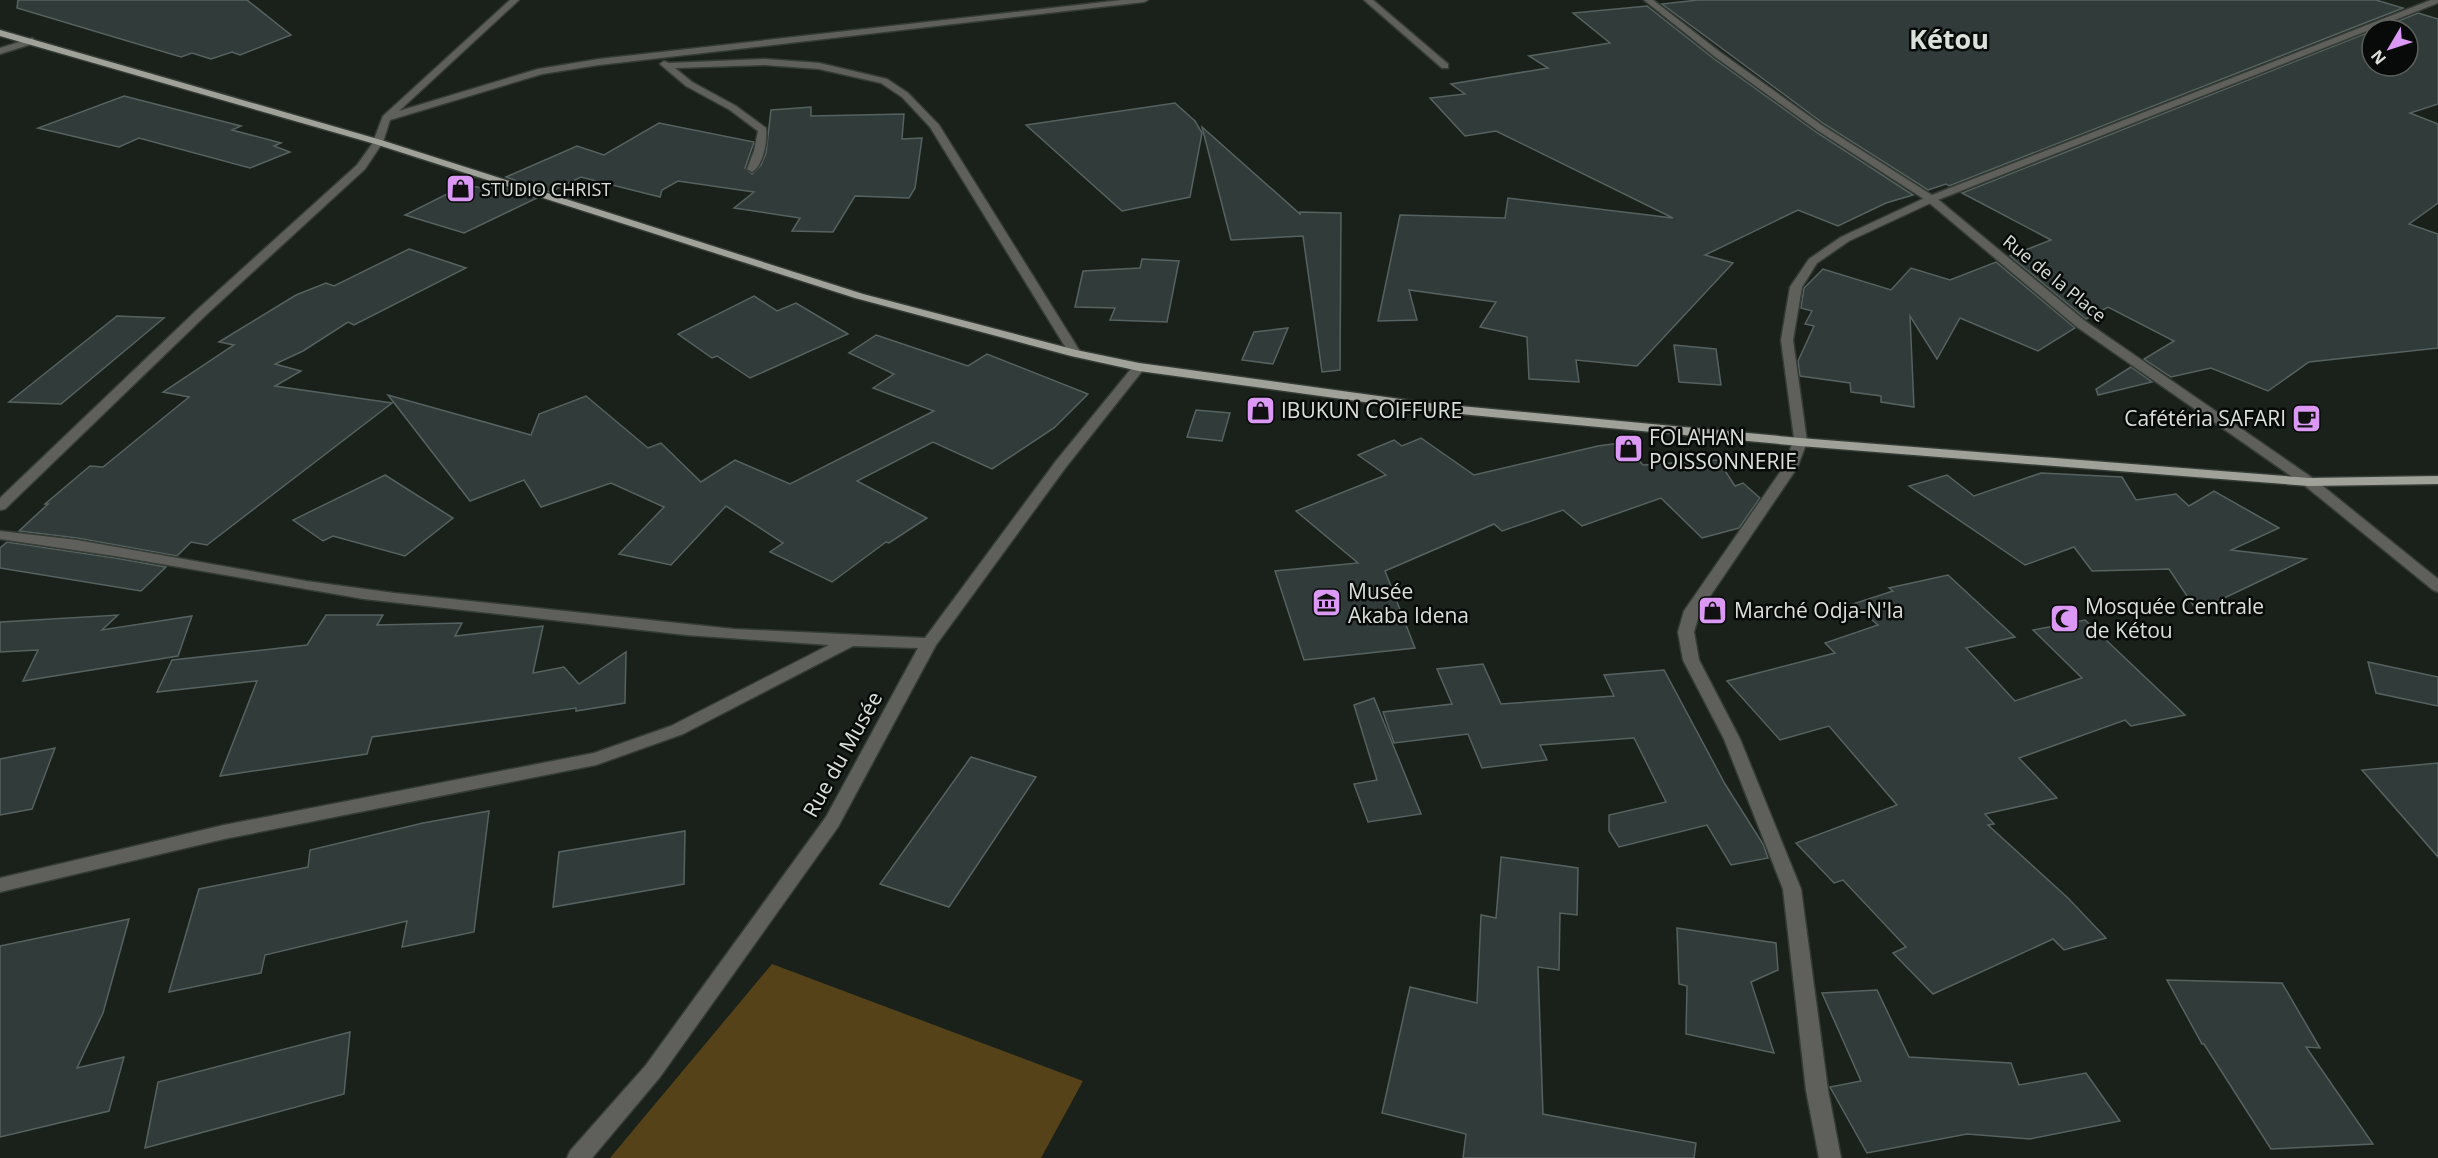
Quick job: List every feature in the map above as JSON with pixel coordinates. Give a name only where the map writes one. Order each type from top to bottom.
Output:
[{"type":"main road","points":[[0,33],[378,142],[859,296],[1075,353],[1139,367],[1430,407],[1800,442],[2309,482],[2438,480]]},
{"type":"street","points":[[0,506],[203,311],[361,167],[378,142],[386,118],[515,0]]},
{"type":"street","points":[[386,118],[541,71],[1143,0]]},
{"type":"street","points":[[1368,0],[1445,66]]},
{"type":"street","name":"Rue de la Place","points":[[1648,0],[1717,54],[1820,128],[1931,199],[2081,324],[2309,482],[2438,587]]},
{"type":"street","points":[[1830,1158],[1817,1090],[1792,889],[1732,739],[1691,660],[1686,632],[1692,611],[1790,468],[1800,442],[1787,340],[1796,287],[1813,261],[1845,239],[1931,199],[2438,0]]},
{"type":"street","points":[[0,51],[32,42]]},
{"type":"street","points":[[645,57],[669,66],[689,84],[733,108],[763,130],[759,151],[752,169]]},
{"type":"street","points":[[669,66],[765,62],[819,66],[884,81],[905,94],[934,125],[1075,353]]},
{"type":"street","name":"Rue du Musée","points":[[578,1158],[653,1071],[832,822],[929,644],[1061,464],[1139,367]]},
{"type":"street","points":[[0,536],[54,541],[307,586],[396,598],[655,627],[848,642],[929,644]]},
{"type":"street","points":[[0,885],[106,858],[224,832],[597,759],[677,730],[848,642]]},
{"type":"shaded area","points":[[772,964],[1083,1081],[1041,1158],[610,1158]]},
{"type":"building","points":[[18,0],[247,0],[291,35],[240,55],[232,52],[211,59],[192,53],[181,57],[17,8]]},
{"type":"building","points":[[1698,0],[2376,0],[2403,8],[2377,18],[2360,18],[2360,25],[1949,186],[1946,184],[1928,190],[1824,124],[1662,4]]},
{"type":"building","points":[[1647,6],[1713,58],[1816,132],[1913,195],[1886,203],[1838,226],[1798,210],[1705,255],[1733,263],[1637,366],[1576,360],[1579,382],[1529,379],[1527,337],[1480,327],[1496,302],[1409,290],[1417,320],[1378,321],[1400,215],[1505,218],[1508,198],[1673,218],[1496,131],[1465,136],[1430,98],[1465,94],[1451,84],[1548,68],[1529,56],[1610,43],[1573,13]]},
{"type":"building","points":[[2418,13],[2438,19],[2438,104],[2410,113],[2438,124],[2438,203],[2409,224],[2438,234],[2438,348],[2309,362],[2268,391],[2211,368],[2171,377],[2144,359],[2174,341],[2108,307],[2086,319],[2010,256],[2051,240],[1962,193],[2360,36],[2360,78],[2420,78],[2420,18],[2406,18]]},
{"type":"building","points":[[124,96],[241,126],[232,130],[281,143],[274,146],[290,152],[250,168],[139,138],[119,147],[38,128]]},
{"type":"building","points":[[1175,103],[1195,121],[1202,133],[1190,197],[1122,211],[1026,125]]},
{"type":"building","points":[[811,107],[811,116],[904,114],[902,139],[922,138],[915,188],[909,198],[855,196],[833,232],[792,231],[800,218],[734,208],[754,192],[678,181],[662,190],[660,197],[581,177],[550,192],[506,177],[577,146],[604,155],[659,123],[754,142],[745,168],[752,174],[761,165],[766,153],[771,110]]},
{"type":"building","points":[[1202,127],[1300,214],[1300,212],[1341,213],[1340,370],[1322,372],[1303,236],[1231,240]]},
{"type":"building","points":[[491,184],[537,198],[464,233],[405,215],[465,185],[483,188]]},
{"type":"building","points":[[409,249],[466,268],[354,325],[348,322],[303,351],[275,364],[301,371],[275,386],[392,403],[207,545],[191,542],[177,556],[77,538],[19,531],[48,504],[45,504],[90,466],[103,467],[189,397],[163,392],[234,345],[219,342],[296,295],[326,283],[334,286]]},
{"type":"building","points":[[1142,259],[1179,261],[1167,322],[1110,320],[1115,308],[1075,307],[1083,271],[1140,268]]},
{"type":"building","points":[[1996,262],[2075,328],[2038,351],[1960,318],[1937,359],[1910,316],[1914,407],[1881,402],[1881,396],[1851,392],[1850,383],[1800,376],[1798,361],[1814,326],[1805,324],[1812,311],[1801,308],[1804,288],[1823,269],[1891,290],[1911,268],[1950,280]]},
{"type":"building","points":[[754,296],[777,311],[796,303],[848,334],[750,378],[717,356],[712,358],[678,334]]},
{"type":"building","points":[[117,316],[164,318],[61,404],[9,402]]},
{"type":"building","points":[[1288,328],[1273,364],[1242,360],[1254,332]]},
{"type":"building","points":[[876,335],[968,366],[987,354],[1088,394],[1054,428],[992,469],[933,442],[857,481],[927,518],[889,543],[886,542],[832,582],[770,552],[783,543],[726,506],[671,565],[619,554],[664,507],[611,483],[541,507],[524,480],[470,501],[388,395],[531,435],[539,414],[586,396],[648,448],[661,443],[701,482],[735,460],[790,484],[934,411],[873,388],[894,374],[849,353]]},
{"type":"building","points":[[1674,345],[1716,349],[1721,385],[1679,382]]},
{"type":"building","points":[[2131,367],[2152,382],[2098,395],[2096,389]]},
{"type":"building","points":[[1196,410],[1230,413],[1222,441],[1187,437]]},
{"type":"building","points":[[1421,438],[1474,475],[1620,443],[1629,456],[1634,455],[1643,465],[1718,460],[1735,486],[1743,483],[1760,498],[1739,528],[1702,538],[1661,498],[1582,526],[1563,510],[1502,531],[1494,524],[1385,571],[1415,648],[1304,660],[1275,571],[1358,563],[1296,511],[1386,475],[1358,455],[1394,440],[1402,446]]},
{"type":"building","points":[[2041,473],[2122,477],[2136,500],[2176,494],[2189,506],[2214,491],[2279,528],[2231,550],[2306,559],[2197,611],[2169,569],[2092,571],[2074,547],[2025,565],[1909,486],[1947,475],[1974,496]]},
{"type":"building","points":[[385,475],[453,518],[405,556],[333,536],[323,541],[293,520]]},
{"type":"building","points":[[7,542],[166,567],[141,591],[0,568],[0,548]]},
{"type":"building","points":[[1948,575],[2015,637],[1966,648],[2015,701],[2082,678],[2033,630],[2085,620],[2185,715],[2131,726],[2125,720],[2019,758],[2057,798],[1985,814],[1994,824],[1988,825],[2068,898],[2106,938],[2064,950],[2053,939],[1933,994],[1893,953],[1906,947],[1843,880],[1834,883],[1796,843],[1897,805],[1829,726],[1780,740],[1727,681],[1835,653],[1825,643],[1878,625],[1853,604],[1893,591],[1889,588]]},
{"type":"building","points":[[118,615],[102,630],[192,616],[178,656],[23,681],[38,650],[0,652],[0,622]]},
{"type":"building","points":[[326,615],[383,615],[377,625],[462,623],[455,636],[543,626],[533,673],[564,667],[579,684],[626,652],[625,703],[372,737],[367,754],[220,776],[257,681],[157,692],[172,660],[307,645]]},
{"type":"building","points":[[2368,662],[2438,677],[2438,706],[2376,693]]},
{"type":"building","points":[[1483,664],[1501,704],[1614,696],[1604,675],[1664,670],[1725,784],[1763,844],[1768,858],[1731,865],[1707,825],[1619,847],[1609,831],[1609,815],[1666,802],[1634,738],[1540,745],[1547,760],[1482,768],[1468,734],[1394,743],[1383,712],[1452,704],[1437,669]]},
{"type":"building","points":[[1374,698],[1421,814],[1368,822],[1354,784],[1377,780],[1354,705]]},
{"type":"building","points":[[55,748],[32,809],[0,815],[0,759]]},
{"type":"building","points":[[971,757],[1036,777],[949,907],[880,884]]},
{"type":"building","points":[[2438,763],[2438,857],[2362,770]]},
{"type":"building","points":[[489,811],[474,932],[402,947],[407,921],[265,955],[261,973],[169,992],[199,889],[308,867],[310,850],[423,823]]},
{"type":"building","points":[[685,831],[684,884],[553,907],[559,852]]},
{"type":"building","points":[[1501,857],[1578,868],[1577,915],[1560,913],[1559,970],[1538,967],[1543,1114],[1696,1143],[1694,1158],[1463,1158],[1466,1134],[1382,1113],[1410,987],[1477,1003],[1481,915],[1496,918]]},
{"type":"building","points":[[129,919],[103,1013],[77,1068],[124,1057],[109,1111],[0,1137],[0,946]]},
{"type":"building","points":[[1677,928],[1776,943],[1778,970],[1751,982],[1774,1053],[1686,1034],[1687,986],[1679,984]]},
{"type":"building","points":[[2167,980],[2282,983],[2320,1048],[2306,1047],[2373,1144],[2271,1149],[2202,1044]]},
{"type":"building","points":[[1877,990],[1909,1057],[2011,1063],[2019,1085],[2086,1073],[2120,1121],[2030,1139],[1967,1134],[1867,1153],[1830,1087],[1861,1081],[1822,993]]},
{"type":"building","points":[[350,1032],[344,1094],[145,1148],[158,1082]]},
{"type":"place","name":"STUDIO CHRIST","points":[[460,189]]},
{"type":"place","name":"IBUKUN COIFFURE","points":[[1260,410]]},
{"type":"place","name":"Cafétéria SAFARI","points":[[2307,418]]},
{"type":"place","name":"FOLAHAN POISSONNERIE","points":[[1628,449]]},
{"type":"place","name":"Musée Akaba Idena","points":[[1327,603]]},
{"type":"place","name":"Marché Odja-N'la","points":[[1713,610]]},
{"type":"place","name":"Mosquée Centrale de Kétou","points":[[2064,618]]},
{"type":"district","name":"Kétou","points":[[1949,38]]}]
